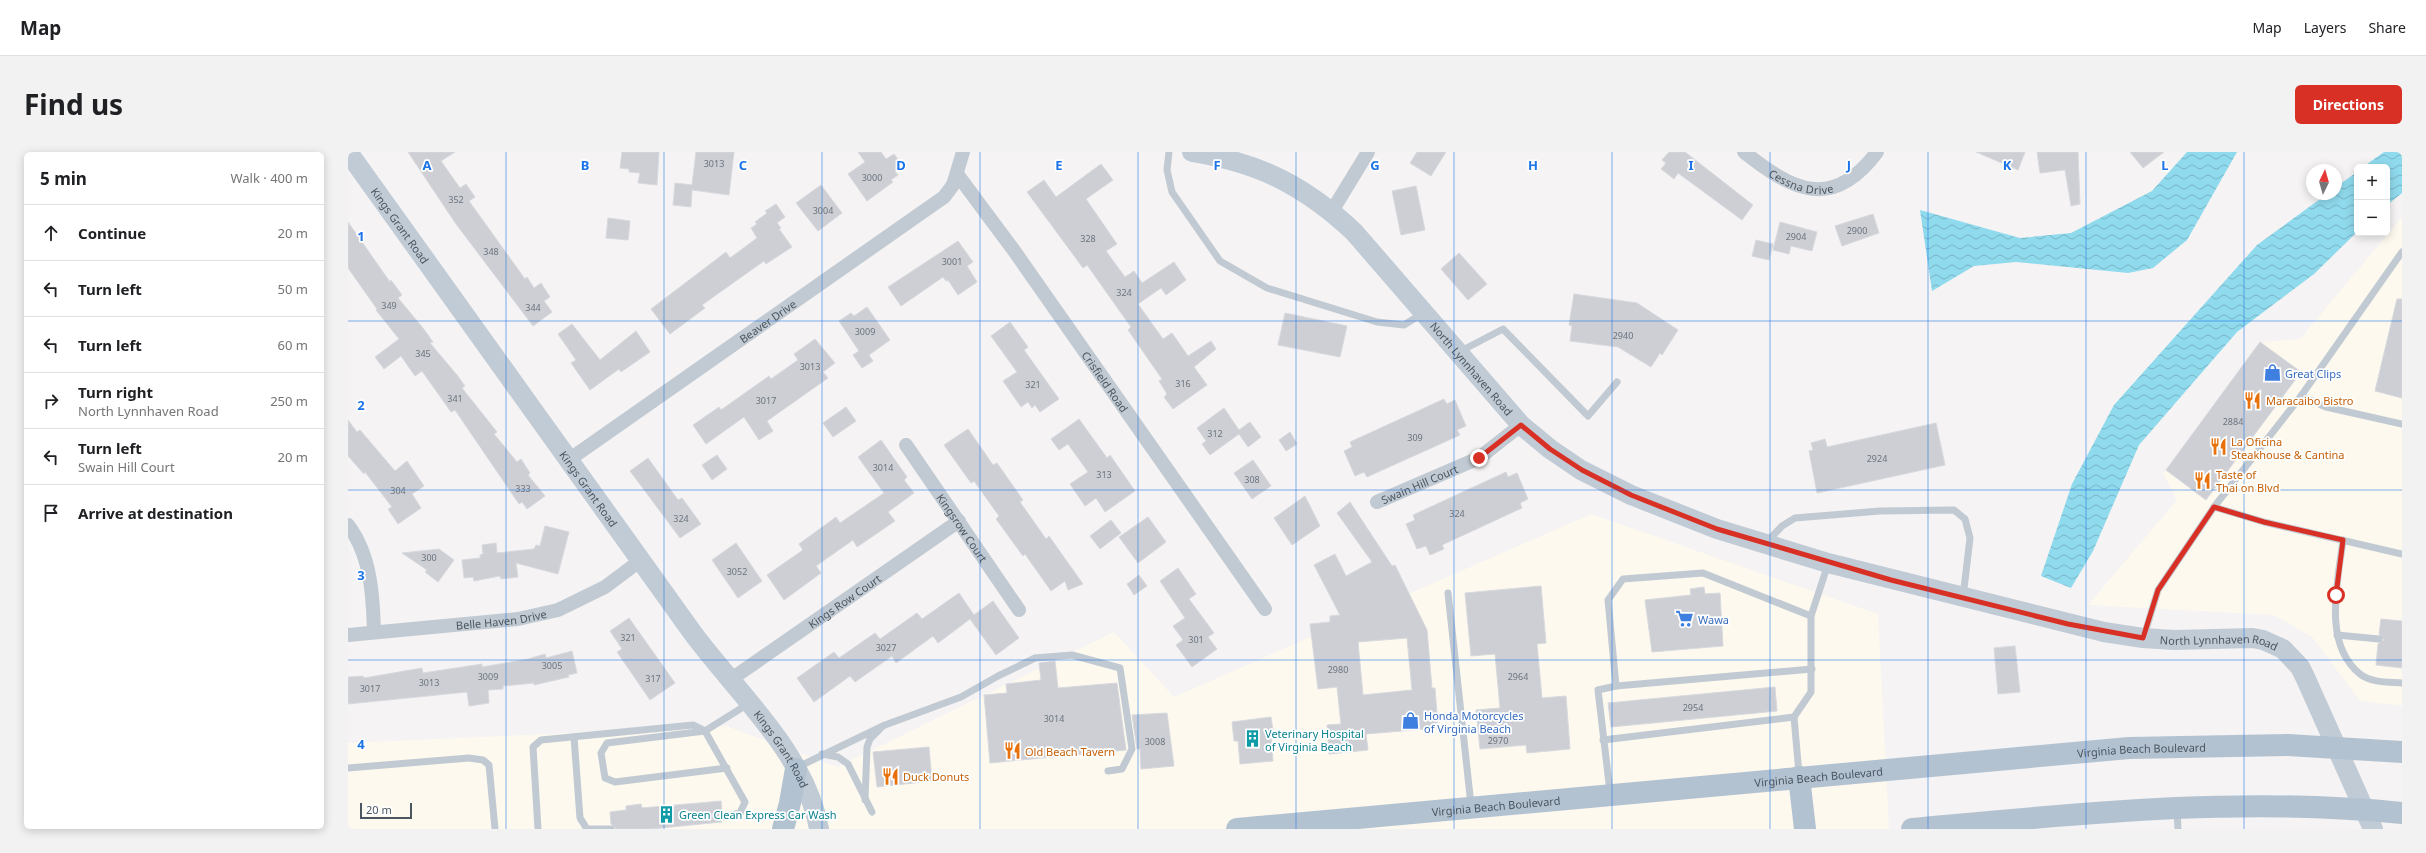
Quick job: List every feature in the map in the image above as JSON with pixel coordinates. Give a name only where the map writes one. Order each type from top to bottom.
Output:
[{"type":"main road","name":"Virginia Beach Boulevard","points":[[1237,829],[1334,825],[1471,807],[2136,748],[2244,745],[2337,747],[2402,752]]},
{"type":"main road","points":[[783,829],[790,804],[796,768]]},
{"type":"main road","points":[[1799,777],[1805,829]]},
{"type":"main road","points":[[1912,829],[2067,814],[2177,807],[2284,806],[2364,809],[2402,813]]},
{"type":"street","name":"Kings Grant Road","points":[[348,152],[570,459],[694,635],[750,703],[796,768],[813,804],[819,829]]},
{"type":"street","points":[[957,174],[963,152]]},
{"type":"street","name":"North Lynnhaven Road","points":[[1192,152],[1265,170],[1305,192],[1332,211],[1354,232],[1425,312],[1521,425],[1550,449],[1582,470],[1631,495],[1700,523],[1828,563],[2068,624],[2143,638],[2192,640],[2253,638],[2273,643],[2283,649],[2300,667],[2373,829]]},
{"type":"street","points":[[1332,211],[1368,152]]},
{"type":"street","name":"Cessna Drive","points":[[1744,152],[1784,181],[1802,188],[1819,189],[1831,187],[1845,181],[1858,172],[1877,152]]},
{"type":"street","name":"Beaver Drive","points":[[570,459],[944,196],[953,185],[957,174]]},
{"type":"street","name":"Crisfield Road","points":[[957,174],[1015,252],[1265,609]]},
{"type":"street","name":"Swain Hill Court","points":[[1377,502],[1479,458],[1521,425]]},
{"type":"street","name":"Kingsrow Court","points":[[906,445],[1019,610]]},
{"type":"street","name":"Kings Row Court","points":[[730,680],[958,521]]},
{"type":"street","points":[[348,525],[361,547],[369,576],[374,632]]},
{"type":"street","name":"Belle Haven Drive","points":[[348,635],[518,619],[558,610],[606,586],[641,560]]},
{"type":"lane","points":[[1169,152],[1167,170],[1172,192],[1220,261],[1267,288],[1377,322],[1404,324],[1425,312]]},
{"type":"lane","points":[[2143,638],[2158,590],[2214,507],[2302,396],[2402,252]]},
{"type":"lane","points":[[1458,352],[1503,329],[1588,416],[1617,382]]},
{"type":"lane","points":[[2302,396],[2326,407],[2402,424]]},
{"type":"lane","points":[[2214,507],[2264,522],[2402,554]]},
{"type":"lane","points":[[1765,544],[1782,526],[1795,518],[1880,511],[1954,510],[1965,519],[1970,538],[1963,598]]},
{"type":"lane","points":[[2343,540],[2336,600],[2337,635],[2342,649],[2361,675],[2378,681],[2402,683]]},
{"type":"lane","points":[[1799,777],[1794,717],[1812,692],[1811,616],[1828,563]]},
{"type":"lane","points":[[1616,686],[1608,600],[1623,579],[1703,573],[1811,616]]},
{"type":"lane","points":[[1448,593],[1471,807]]},
{"type":"lane","points":[[2337,635],[2379,638]]},
{"type":"lane","points":[[796,768],[822,754],[885,725],[961,697],[998,676],[1035,658],[1072,655],[1120,668],[1132,749],[1122,770],[1108,771]]},
{"type":"lane","points":[[1610,794],[1598,690],[1616,686],[1812,669]]},
{"type":"lane","points":[[727,768],[615,782],[605,778],[601,753],[607,743],[705,731],[750,703]]},
{"type":"lane","points":[[1603,740],[1794,717]]},
{"type":"lane","points":[[538,829],[533,747],[541,740],[693,725],[705,731],[727,768],[744,802],[740,813],[723,817]]},
{"type":"lane","points":[[866,800],[867,747],[870,739],[885,725]]},
{"type":"lane","points":[[574,737],[580,818],[587,829],[611,829]]},
{"type":"lane","points":[[822,754],[838,757],[848,764],[872,812]]},
{"type":"lane","points":[[348,768],[470,758],[483,760],[488,765],[495,829]]},
{"type":"lane","points":[[2177,807],[2178,829]]},
{"type":"shaded area","points":[[2402,217],[2402,706],[2360,701],[2312,637],[2274,615],[2088,605],[2177,500],[2163,474],[2262,342],[2300,339],[2386,236],[2390,236],[2390,231]]},
{"type":"shaded area","points":[[1591,514],[1878,614],[1889,829],[348,829],[348,743],[726,726],[837,767],[1114,632],[1174,697]]},
{"type":"water","points":[[2187,152],[2237,152],[2187,240],[2153,268],[2128,273],[2016,262],[1974,266],[1932,291],[1920,210],[2020,238],[2071,233],[2152,191]]},
{"type":"water","points":[[2384,152],[2402,152],[2402,193],[2390,203],[2390,164],[2367,164]]},
{"type":"water","points":[[2354,174],[2354,235],[2314,274],[2237,332],[2139,445],[2093,551],[2071,588],[2041,576],[2072,484],[2114,405],[2257,245],[2319,200],[2342,200],[2342,183]]},
{"type":"building","points":[[408,152],[455,152],[441,161],[460,188],[466,184],[475,197],[469,201],[525,279],[527,277],[534,288],[541,283],[550,297],[544,301],[552,312],[533,326],[456,224]]},
{"type":"building","points":[[622,152],[659,152],[657,185],[638,183],[640,173],[629,172],[629,169],[620,168]]},
{"type":"building","points":[[696,152],[734,152],[729,195],[692,190],[691,207],[673,205],[675,183],[692,185]]},
{"type":"building","points":[[858,152],[881,152],[886,159],[894,154],[903,166],[895,171],[898,175],[891,180],[893,182],[867,201],[848,174],[865,162]]},
{"type":"building","points":[[1417,152],[1446,152],[1431,176],[1410,163]]},
{"type":"building","points":[[1669,152],[1685,152],[1753,205],[1742,220],[1678,173],[1674,179],[1661,169],[1666,163],[1662,160]]},
{"type":"building","points":[[1976,152],[2025,152],[2018,170]]},
{"type":"building","points":[[2037,152],[2078,152],[2080,204],[2071,206],[2065,170],[2040,173]]},
{"type":"building","points":[[2130,152],[2164,152],[2143,168]]},
{"type":"building","points":[[1101,164],[1113,180],[1086,199],[1117,244],[1106,251],[1125,277],[1134,271],[1142,283],[1174,262],[1186,280],[1166,295],[1161,288],[1138,304],[1163,339],[1172,333],[1188,356],[1211,341],[1216,349],[1194,367],[1207,385],[1173,409],[1164,397],[1167,394],[1159,381],[1162,379],[1128,330],[1131,327],[1087,265],[1083,268],[1027,192],[1044,180],[1056,197]]},
{"type":"building","points":[[821,185],[842,213],[818,231],[796,203]]},
{"type":"building","points":[[1416,186],[1425,230],[1401,235],[1392,191]]},
{"type":"building","points":[[776,204],[785,217],[777,223],[781,228],[779,229],[792,247],[766,264],[764,261],[702,305],[705,308],[670,334],[651,309],[726,252],[730,258],[757,238],[751,228],[757,224],[755,222],[767,213],[765,211]]},
{"type":"building","points":[[1873,214],[1879,233],[1842,246],[1835,226]]},
{"type":"building","points":[[608,218],[630,221],[628,240],[606,238]]},
{"type":"building","points":[[348,222],[390,282],[391,280],[402,295],[398,298],[423,328],[433,342],[430,343],[465,386],[462,388],[497,432],[494,434],[517,462],[521,459],[530,473],[528,475],[545,496],[527,509],[522,502],[519,504],[455,410],[451,412],[422,371],[415,376],[401,356],[384,369],[375,357],[399,339],[376,310],[377,309],[348,268]]},
{"type":"building","points":[[1780,222],[1817,232],[1812,251],[1791,246],[1789,254],[1773,250]]},
{"type":"building","points":[[1756,240],[1773,244],[1769,260],[1752,256]]},
{"type":"building","points":[[958,241],[973,262],[967,266],[977,282],[958,295],[948,280],[946,281],[943,277],[901,306],[888,287]]},
{"type":"building","points":[[1459,253],[1487,284],[1468,300],[1441,269]]},
{"type":"building","points":[[1574,294],[1637,303],[1678,330],[1662,355],[1660,353],[1651,367],[1618,347],[1570,341],[1572,326],[1569,325]]},
{"type":"building","points":[[2397,299],[2402,299],[2402,398],[2375,391]]},
{"type":"building","points":[[867,307],[890,340],[869,355],[873,361],[862,368],[853,355],[859,351],[839,321],[851,313],[854,316]]},
{"type":"building","points":[[1285,313],[1347,326],[1340,357],[1278,345]]},
{"type":"building","points":[[1010,322],[1028,347],[1024,350],[1059,399],[1040,412],[1035,405],[1032,408],[1028,402],[1021,407],[1003,381],[1017,372],[991,336]]},
{"type":"building","points":[[572,324],[600,360],[636,331],[650,352],[621,372],[619,369],[590,390],[571,363],[576,360],[558,334]]},
{"type":"building","points":[[815,339],[835,363],[823,372],[828,378],[767,421],[773,431],[759,440],[744,417],[706,444],[693,425],[719,407],[721,410],[769,376],[771,379],[798,360],[794,354]]},
{"type":"building","points":[[2260,342],[2301,372],[2206,500],[2166,470]]},
{"type":"building","points":[[1444,399],[1447,404],[1455,400],[1466,426],[1457,430],[1460,435],[1367,477],[1364,472],[1355,476],[1344,451],[1352,447],[1350,442]]},
{"type":"building","points":[[846,407],[856,421],[833,437],[823,423]]},
{"type":"building","points":[[1224,408],[1239,430],[1250,422],[1261,437],[1248,447],[1239,434],[1210,455],[1202,444],[1206,441],[1197,428]]},
{"type":"building","points":[[1079,419],[1107,458],[1110,455],[1135,491],[1105,512],[1096,498],[1085,506],[1070,484],[1088,472],[1068,444],[1059,450],[1051,439]]},
{"type":"building","points":[[348,420],[357,432],[360,430],[395,471],[407,461],[424,486],[412,494],[421,508],[398,524],[388,509],[392,507],[365,472],[364,474],[348,456]]},
{"type":"building","points":[[1936,423],[1945,465],[1817,493],[1809,451],[1813,450],[1811,443],[1825,439],[1827,447]]},
{"type":"building","points":[[968,429],[993,465],[997,463],[1023,500],[1020,502],[1046,539],[1049,536],[1083,584],[1068,590],[1065,581],[1051,591],[1025,554],[1023,556],[996,519],[999,516],[974,481],[971,483],[944,445]]},
{"type":"building","points":[[1290,432],[1297,444],[1286,451],[1279,440]]},
{"type":"building","points":[[881,440],[907,477],[904,480],[914,493],[888,512],[895,521],[857,547],[853,540],[816,566],[821,573],[784,600],[767,575],[803,550],[799,544],[836,517],[840,523],[884,493],[858,457]]},
{"type":"building","points":[[717,455],[727,469],[712,480],[702,465]]},
{"type":"building","points":[[648,458],[678,500],[682,498],[701,524],[680,538],[630,471]]},
{"type":"building","points":[[1253,460],[1271,486],[1252,499],[1234,473]]},
{"type":"building","points":[[1506,472],[1508,477],[1517,473],[1528,499],[1520,503],[1522,508],[1442,545],[1444,549],[1430,555],[1426,546],[1417,549],[1406,524],[1415,520],[1413,515]]},
{"type":"building","points":[[1305,496],[1320,526],[1292,545],[1274,518]]},
{"type":"building","points":[[1350,502],[1392,566],[1395,565],[1427,630],[1432,688],[1435,688],[1438,728],[1366,734],[1368,750],[1329,754],[1327,725],[1341,724],[1337,687],[1318,689],[1310,624],[1330,622],[1330,616],[1340,615],[1314,565],[1335,554],[1346,576],[1372,562],[1337,513]],"holes":[[[1407,638],[1412,690],[1363,695],[1358,642]]]},
{"type":"building","points":[[1148,517],[1166,542],[1138,563],[1119,537]]},
{"type":"building","points":[[1111,520],[1121,533],[1100,549],[1090,536]]},
{"type":"building","points":[[545,526],[569,532],[558,574],[516,563],[518,577],[501,579],[500,576],[474,581],[473,577],[464,578],[462,560],[480,558],[480,555],[483,554],[482,545],[496,543],[497,553],[534,549],[536,545],[540,546]]},
{"type":"building","points":[[736,543],[762,581],[738,598],[712,560]]},
{"type":"building","points":[[439,549],[454,560],[438,582],[425,572],[427,570],[402,553]]},
{"type":"building","points":[[1178,568],[1196,594],[1189,599],[1214,633],[1208,637],[1217,649],[1192,667],[1176,645],[1183,640],[1173,626],[1185,618],[1160,581]]},
{"type":"building","points":[[1139,575],[1147,586],[1134,595],[1127,584]]},
{"type":"building","points":[[1541,586],[1546,643],[1537,644],[1542,698],[1566,696],[1570,749],[1527,753],[1526,745],[1480,749],[1476,710],[1500,708],[1495,654],[1471,656],[1465,593]]},
{"type":"building","name":"Wawa","points":[[1704,587],[1705,594],[1720,593],[1723,646],[1652,652],[1645,600],[1691,595],[1690,589]]},
{"type":"building","points":[[959,593],[974,615],[993,601],[1019,638],[996,655],[970,619],[938,643],[933,636],[896,663],[892,656],[855,682],[850,676],[814,702],[797,678],[834,652],[839,658],[875,633],[880,639],[917,613],[922,619]]},
{"type":"building","points":[[629,618],[675,683],[650,700],[617,652],[622,649],[610,631]]},
{"type":"building","points":[[2381,619],[2402,621],[2402,668],[2376,665],[2378,644],[2384,640],[2379,634]]},
{"type":"building","points":[[2015,646],[2020,692],[1998,694],[1994,648]]},
{"type":"building","points":[[572,651],[577,673],[568,675],[569,677],[534,685],[534,683],[503,686],[503,689],[488,690],[489,703],[469,706],[467,692],[348,704],[348,677],[363,676],[364,678],[422,668],[423,673],[482,664],[482,667],[528,659],[545,654],[546,658]]},
{"type":"building","points":[[1055,661],[1058,688],[1117,683],[1126,750],[990,763],[984,695],[1007,693],[1006,684],[1041,680],[1039,663]]},
{"type":"building","points":[[1775,687],[1777,711],[1611,727],[1608,703]]},
{"type":"building","points":[[1167,713],[1174,766],[1141,769],[1140,749],[1137,749],[1132,715]]},
{"type":"building","name":"Veterinary Hospital of Virginia Beach","points":[[1271,717],[1274,737],[1271,737],[1273,761],[1240,764],[1238,741],[1234,741],[1232,722]]},
{"type":"building","points":[[929,747],[932,781],[877,787],[873,752]]},
{"type":"building","name":"Green Clean Express Car Wash","points":[[721,801],[722,812],[718,818],[722,822],[651,829],[616,829],[611,824],[610,812],[626,810],[626,806],[641,804],[642,808]]},
{"type":"place","name":"Great Clips","points":[[2272,373]]},
{"type":"place","name":"Maracaibo Bistro","points":[[2253,400]]},
{"type":"place","name":"La Oficina Steakhouse & Cantina","points":[[2218,447]]},
{"type":"place","name":"Taste of Thai on Blvd","points":[[2203,480]]},
{"type":"place","name":"Wawa","points":[[1685,619]]},
{"type":"place","name":"Honda Motorcycles of Virginia Beach","points":[[1411,721]]},
{"type":"place","name":"Veterinary Hospital of Virginia Beach","points":[[1252,739]]},
{"type":"place","name":"Old Beach Tavern","points":[[1012,751]]},
{"type":"place","name":"Duck Donuts","points":[[890,776]]},
{"type":"place","name":"Green Clean Express Car Wash","points":[[666,814]]},
{"type":"route","points":[[1479,458],[1521,425],[1550,449],[1582,470],[1631,495],[1673,513],[1717,529],[1828,563],[1891,580],[2104,632],[2143,638],[2158,590],[2175,562],[2214,507],[2264,522],[2343,540],[2336,595]]}]
